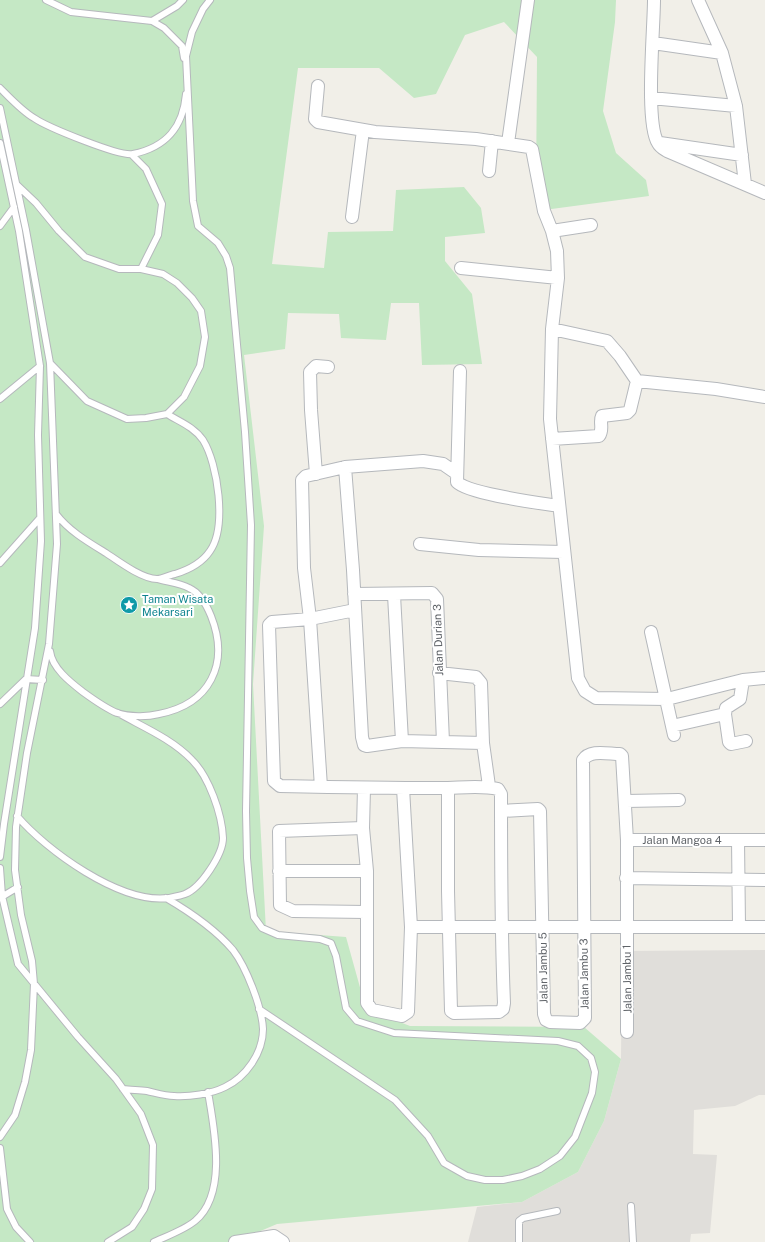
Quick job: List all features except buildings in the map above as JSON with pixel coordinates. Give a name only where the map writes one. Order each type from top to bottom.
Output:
[{"type":"street","points":[[508,144],[528,0]]},
{"type":"street","points":[[654,0],[651,98],[654,132],[658,143],[667,151],[765,193]]},
{"type":"street","points":[[687,0],[699,1],[722,53],[736,106],[745,184]]},
{"type":"street","points":[[653,43],[722,53]]},
{"type":"street","points":[[318,86],[316,121],[363,130],[492,141],[529,146],[532,149],[544,211],[552,231],[557,251],[558,278],[552,329],[550,419],[578,678],[585,690],[596,698],[667,699],[743,680],[765,678]]},
{"type":"street","points":[[651,98],[736,106]]},
{"type":"street","points":[[352,217],[363,130]]},
{"type":"street","points":[[489,171],[492,141]]},
{"type":"street","points":[[658,143],[742,155]]},
{"type":"street","points":[[552,231],[591,225]]},
{"type":"street","points":[[461,268],[558,278]]},
{"type":"street","points":[[552,329],[607,341],[620,356],[637,381],[630,410],[627,413],[602,416],[600,436],[552,438]]},
{"type":"street","points":[[316,474],[310,372],[316,366],[328,367]]},
{"type":"street","points":[[460,371],[456,473],[457,482],[470,488],[512,499],[559,506]]},
{"type":"street","points":[[637,381],[716,389],[765,397]]},
{"type":"street","points":[[321,786],[310,619],[304,568],[302,482],[304,477],[345,467],[423,461],[443,464],[456,473]]},
{"type":"street","points":[[345,467],[363,742],[367,746],[402,741],[483,744]]},
{"type":"street","points":[[420,544],[479,550],[564,552]]},
{"type":"street","name":"Jalan Durian 3","points":[[354,594],[394,595],[432,593],[437,599],[439,673],[444,742]]},
{"type":"street","points":[[394,595],[402,741]]},
{"type":"street","points":[[355,610],[310,619],[272,622],[269,625],[274,781],[280,786],[364,788],[448,788],[489,786],[498,789],[501,794],[502,883],[500,927],[503,1009],[496,1013],[454,1013],[451,1011],[450,1007],[448,788]]},
{"type":"street","points":[[651,632],[673,730],[725,714]]},
{"type":"street","points":[[439,673],[476,677],[479,679],[483,744],[489,786]]},
{"type":"street","points":[[743,680],[741,697],[726,708],[725,714],[729,742],[731,744],[746,741]]},
{"type":"street","name":"Jalan Jambu 3","points":[[559,1023],[580,1023],[585,1018],[583,760],[586,756],[591,753],[621,755],[626,801]]},
{"type":"street","points":[[364,788],[363,828],[367,871],[367,1003],[372,1010],[402,1016],[408,1012],[411,927],[403,788]]},
{"type":"street","points":[[626,801],[679,800]]},
{"type":"street","name":"Jalan Jambu 1","points":[[626,801],[627,1032]]},
{"type":"street","points":[[501,811],[538,809],[540,812],[542,927]]},
{"type":"street","points":[[363,828],[279,831],[280,905],[293,911],[366,912]]},
{"type":"street","name":"Jalan Mangoa 4","points":[[627,840],[765,840]]},
{"type":"street","points":[[738,840],[740,880],[739,926]]},
{"type":"street","points":[[279,871],[367,871]]},
{"type":"street","points":[[626,878],[765,880]]},
{"type":"street","points":[[411,927],[765,927]]},
{"type":"street","name":"Jalan Jambu 5","points":[[542,927],[544,1014],[546,1020],[559,1023]]},
{"type":"street","points":[[235,1242],[274,1236],[283,1242]]},
{"type":"lane","points":[[46,0],[71,12],[152,20],[164,28],[182,46],[186,88],[184,108],[175,130],[165,142],[132,155]]},
{"type":"lane","points":[[152,20],[177,6],[183,0]]},
{"type":"lane","points":[[210,0],[203,9],[192,32],[186,56],[186,75],[190,108],[194,201],[198,226],[218,243],[226,256],[230,268],[246,432],[251,525],[247,858],[254,917],[262,928],[278,935],[320,939],[331,943],[336,956],[346,1008],[357,1021],[394,1033],[558,1041],[578,1046],[591,1058],[595,1072],[592,1093],[575,1137],[560,1156],[540,1169],[522,1176],[503,1180],[485,1180],[467,1176],[444,1163],[428,1136],[395,1100],[259,1009]]},
{"type":"lane","points":[[0,88],[34,118],[80,140],[132,155],[146,169],[162,204],[158,235],[141,269]]},
{"type":"lane","points":[[0,108],[50,363],[56,514],[56,544],[49,644],[43,680],[27,753],[17,816],[16,870],[21,915],[32,961],[34,984],[31,1050],[25,1082],[15,1115],[0,1138]]},
{"type":"lane","points":[[0,143],[14,207],[40,366],[38,435],[40,518],[35,628],[0,857]]},
{"type":"lane","points":[[16,185],[36,203],[59,231],[85,257],[119,269],[141,269],[163,274],[177,283],[192,298],[201,311],[205,337],[200,366],[184,397],[166,414],[146,418],[127,419],[120,416],[87,401],[50,363]]},
{"type":"lane","points":[[0,226],[14,207]]},
{"type":"lane","points":[[0,399],[40,366]]},
{"type":"lane","points":[[157,579],[179,573],[195,565],[210,552],[215,541],[218,525],[219,493],[210,452],[194,429],[166,414]]},
{"type":"lane","points":[[56,514],[65,525],[128,567],[157,579],[190,588],[200,597],[209,610],[216,630],[219,646],[213,679],[198,699],[174,711],[148,716],[118,713]]},
{"type":"lane","points":[[0,563],[40,518]]},
{"type":"lane","points":[[17,816],[31,832],[54,852],[80,869],[126,891],[150,898],[166,898],[186,894],[202,880],[215,863],[223,839],[219,814],[208,781],[192,760],[163,738],[95,700],[66,679],[50,657],[49,644]]},
{"type":"lane","points":[[0,704],[26,679],[43,680]]},
{"type":"lane","points":[[0,868],[1,897],[18,964],[123,1089],[142,1114],[154,1145],[152,1189],[144,1209],[132,1227],[108,1242]]},
{"type":"lane","points":[[1,897],[18,888]]},
{"type":"lane","points":[[123,1089],[174,1096],[208,1092],[225,1087],[246,1072],[258,1052],[263,1029],[259,1009],[247,972],[232,950],[190,912],[166,898]]},
{"type":"lane","points":[[154,1242],[196,1221],[207,1206],[215,1180],[217,1162],[208,1092]]},
{"type":"lane","points":[[0,1148],[7,1209],[16,1227],[30,1242]]},
{"type":"lane","points":[[631,1206],[634,1242]]},
{"type":"lane","points":[[519,1242],[519,1221],[523,1218],[558,1211]]},
{"type":"shaded area","points":[[765,950],[765,1095],[759,1095],[735,1106],[694,1110],[693,1154],[717,1155],[710,1233],[691,1234],[690,1242],[468,1242],[477,1207],[522,1202],[578,1172],[604,1121],[621,1059],[622,951]]},
{"type":"green space","name":"Taman Wisata Mekarsari","points":[[0,0],[616,0],[615,22],[603,111],[616,153],[646,180],[649,196],[544,210],[536,194],[537,57],[504,22],[465,35],[436,94],[414,98],[379,68],[298,68],[272,264],[324,268],[328,232],[393,231],[396,190],[464,187],[481,208],[485,233],[445,237],[445,261],[472,294],[482,364],[422,365],[419,303],[391,303],[386,340],[341,338],[339,314],[288,313],[285,349],[244,355],[264,526],[253,684],[266,931],[346,937],[366,1009],[410,1026],[584,1027],[621,1059],[604,1121],[578,1172],[522,1202],[277,1224],[234,1242],[0,1242]]},
{"type":"place","name":"Taman Wisata Mekarsari","points":[[129,605]]}]
